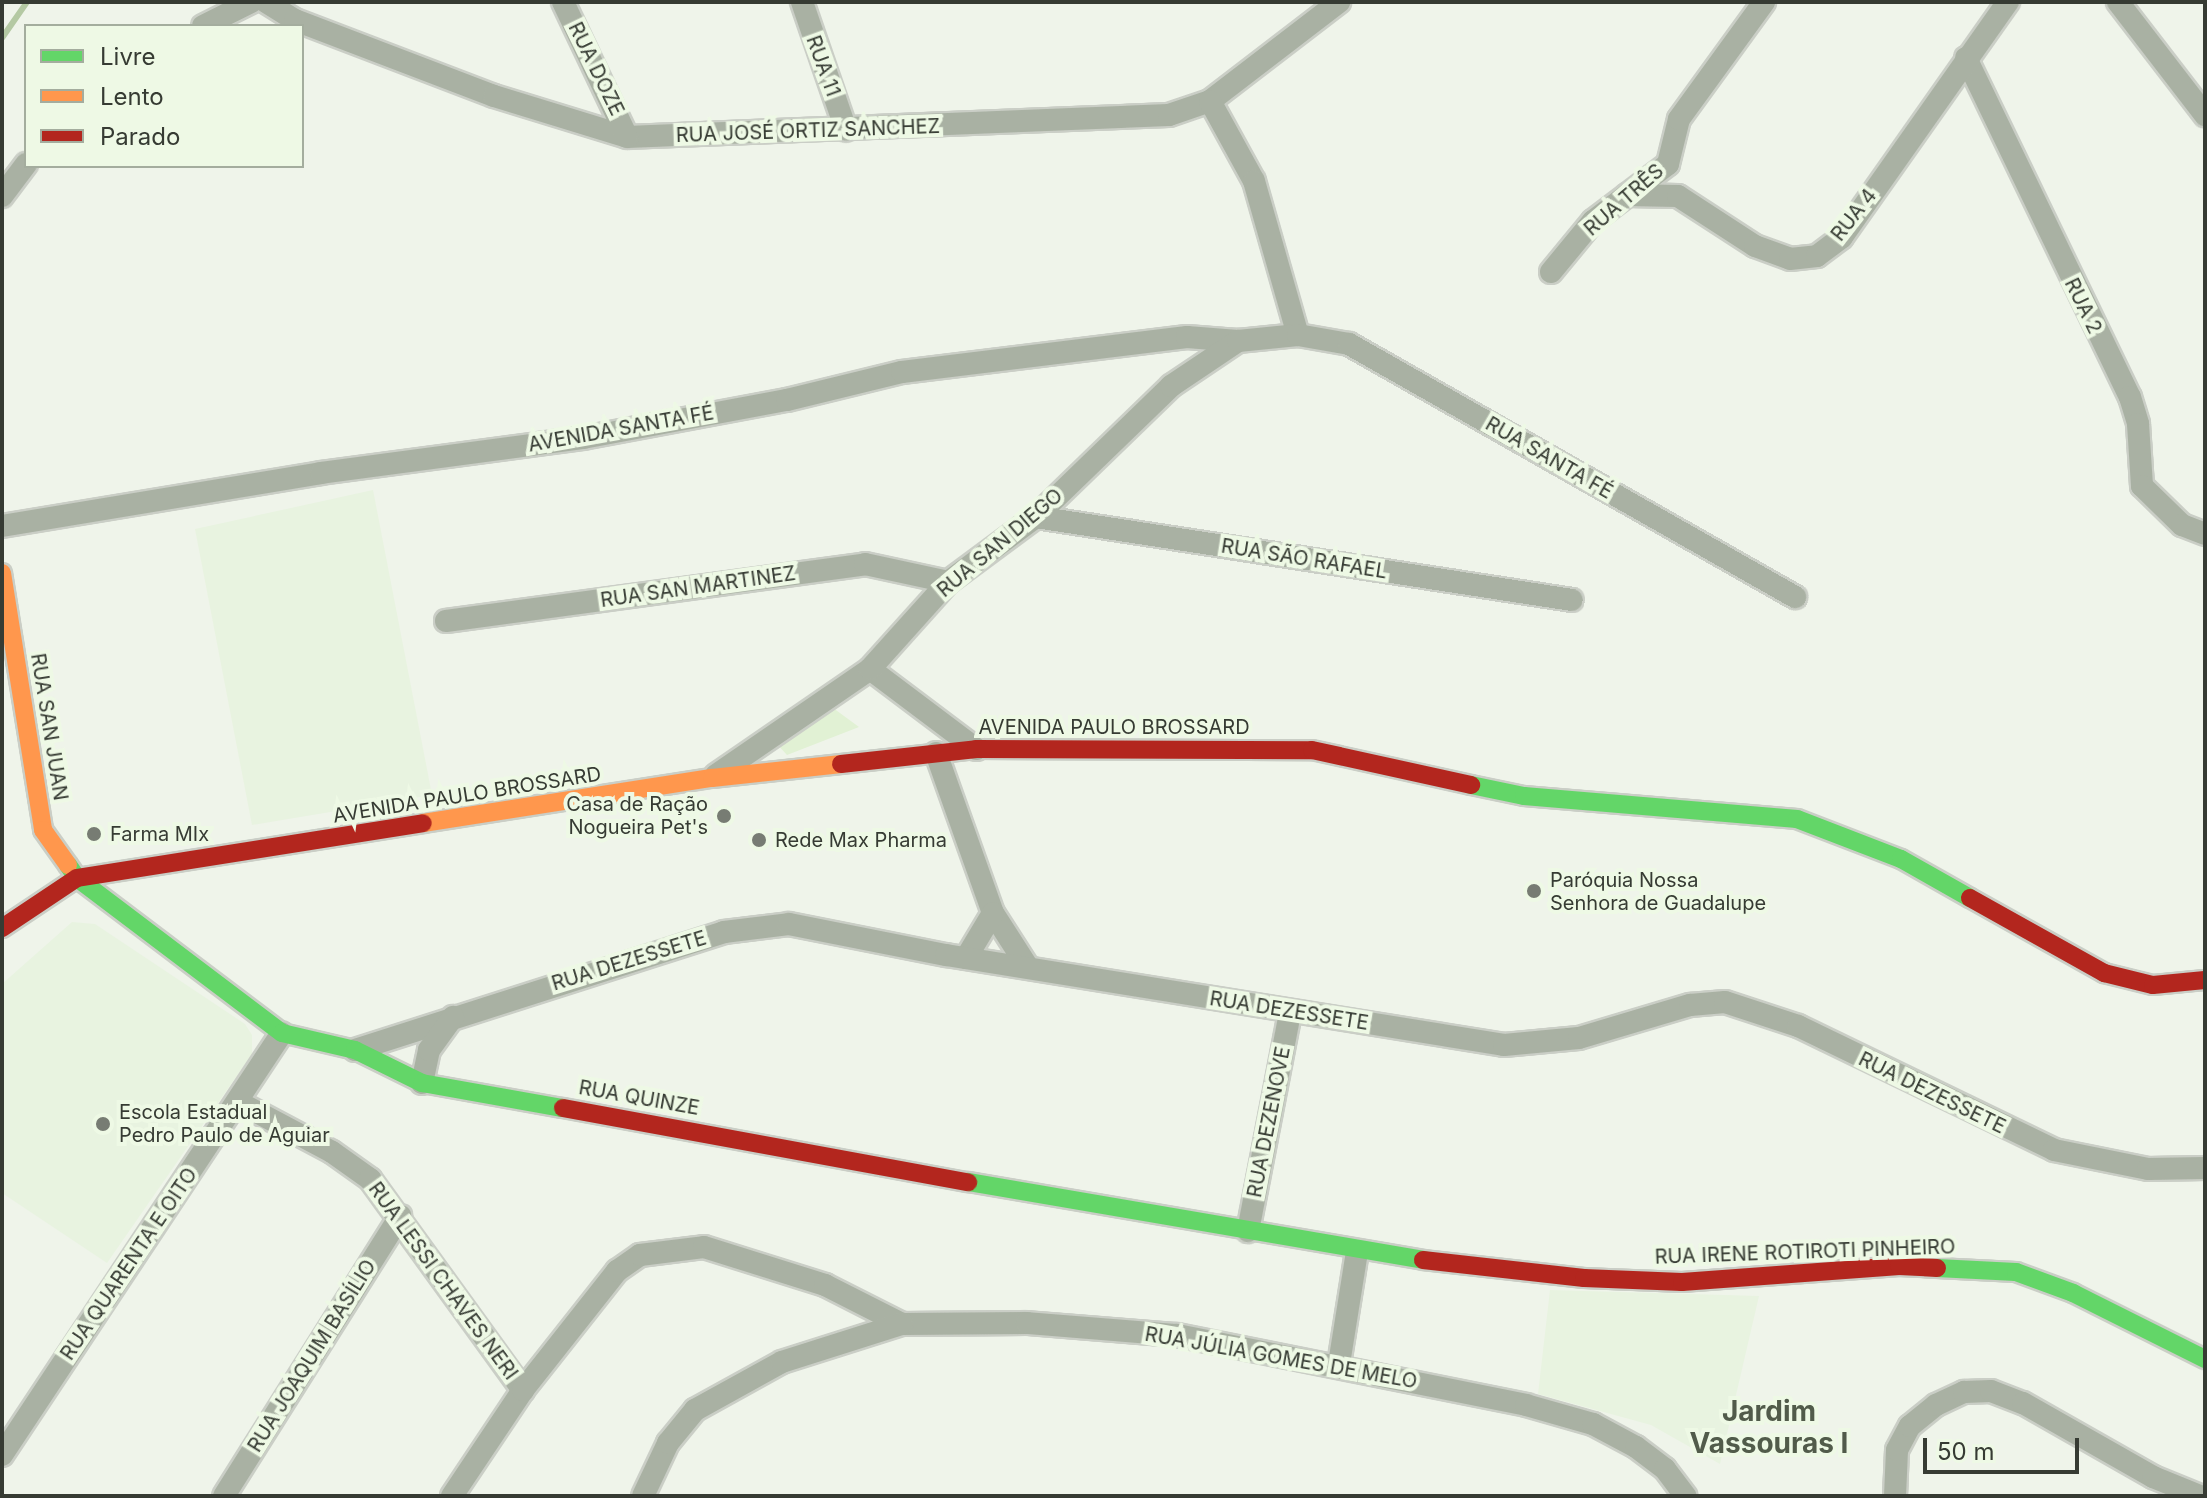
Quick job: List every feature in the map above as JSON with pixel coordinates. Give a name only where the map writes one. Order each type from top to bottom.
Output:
[{"type":"street","points":[[207,24],[251,2]]},
{"type":"street","name":"RUA JOSÉ ORTIZ SANCHEZ","points":[[266,2],[295,20],[494,96],[627,137],[1146,117],[1210,101],[1339,2]]},
{"type":"street","name":"RUA DOZE","points":[[563,2],[627,137]]},
{"type":"street","name":"RUA 11","points":[[802,2],[846,130]]},
{"type":"street","name":"RUA TRÊS","points":[[1551,272],[1593,221],[1668,164],[1679,119],[1764,2]]},
{"type":"street","name":"RUA 4","points":[[1627,195],[1678,196],[1755,246],[1790,259],[1817,256],[1842,237],[2008,2]]},
{"type":"street","points":[[2118,2],[2205,115]]},
{"type":"street","name":"RUA 2","points":[[1966,58],[2130,397],[2138,424],[2142,486],[2169,516],[2205,534]]},
{"type":"street","points":[[1210,101],[1254,181],[1298,335]]},
{"type":"street","points":[[2,196],[24,167]]},
{"type":"street","name":"RUA SAN DIEGO","points":[[712,778],[870,669],[948,582],[1036,517],[1171,386],[1238,341],[1298,335]]},
{"type":"street","name":"RUA SANTA FÉ","points":[[1298,335],[1349,344],[1795,597]]},
{"type":"street","name":"AVENIDA SANTA FÉ","points":[[2,526],[321,473],[583,438],[787,400],[902,372],[1187,337],[1238,341]]},
{"type":"street","name":"RUA SÃO RAFAEL","points":[[1036,517],[1572,600]]},
{"type":"street","name":"RUA SAN MARTINEZ","points":[[446,621],[865,564],[948,582]]},
{"type":"street","name":"RUA SAN JUAN","points":[[2,573],[43,830],[77,878]]},
{"type":"street","points":[[870,669],[976,749]]},
{"type":"street","name":"AVENIDA PAULO BROSSARD","points":[[2,928],[77,878],[712,778],[976,749],[1312,750],[1524,796],[1797,819],[1901,859],[2104,973],[2153,985],[2205,980]]},
{"type":"street","points":[[936,753],[993,913],[1027,966]]},
{"type":"street","name":"RUA QUINZE","points":[[77,878],[282,1033],[355,1050],[422,1083],[1248,1231]]},
{"type":"street","points":[[966,958],[993,913]]},
{"type":"street","name":"RUA DEZESSETE","points":[[355,1050],[724,932],[789,924],[966,958],[1290,1013],[1504,1045],[1579,1038],[1690,1005],[1725,1002],[1798,1026],[2054,1150],[2148,1169],[2205,1168]]},
{"type":"street","name":"RUA DEZENOVE","points":[[1248,1231],[1290,1013]]},
{"type":"street","points":[[422,1083],[429,1050],[453,1017]]},
{"type":"street","name":"RUA QUARENTA E OITO","points":[[2,1455],[282,1033]]},
{"type":"street","name":"RUA LESSI CHAVES NERI","points":[[238,1102],[332,1152],[370,1179],[400,1216],[523,1390]]},
{"type":"street","name":"RUA JOAQUIM BASÍLIO","points":[[224,1496],[400,1216]]},
{"type":"street","name":"RUA IRENE ROTIROTI PINHEIRO","points":[[1248,1231],[1357,1252],[1584,1278],[1682,1282],[1899,1266],[2016,1272],[2073,1293],[2205,1359]]},
{"type":"street","name":"RUA JÚLIA GOMES DE MELO","points":[[452,1496],[523,1390],[617,1271],[640,1255],[704,1247],[779,1269],[902,1324],[1027,1323],[1177,1335],[1339,1364],[1593,1424],[1665,1469],[1685,1496]]},
{"type":"street","points":[[1339,1364],[1357,1252]]},
{"type":"street","points":[[643,1496],[668,1443],[695,1410],[782,1362],[902,1324]]},
{"type":"street","points":[[1895,1496],[1897,1450],[1910,1426],[1936,1405],[1964,1392],[1991,1391],[2023,1403],[2153,1477],[2200,1496]]},
{"type":"shaded area","points":[[373,490],[432,795],[252,825],[195,529]]},
{"type":"shaded area","points":[[829,705],[859,727],[787,755],[776,743]]},
{"type":"shaded area","name":"Escola Estadual Pedro Paulo de Aguiar","points":[[72,922],[95,924],[245,1024],[252,1035],[252,1054],[107,1263],[2,1193],[2,984]]},
{"type":"shaded area","points":[[1550,1290],[1759,1296],[1720,1464],[1651,1425],[1538,1394]]},
{"type":"waterway","points":[[2,38],[27,2]]},
{"type":"traffic: fast","points":[[1471,785],[1524,796],[1797,819],[1901,859],[1970,898]]},
{"type":"traffic: fast","points":[[68,865],[77,878],[282,1033],[355,1050],[422,1083],[563,1108]]},
{"type":"traffic: fast","points":[[968,1182],[1423,1260]]},
{"type":"traffic: fast","points":[[1937,1268],[2016,1272],[2073,1293],[2205,1359]]},
{"type":"traffic: slow","points":[[2,573],[43,830],[68,865]]},
{"type":"traffic: slow","points":[[423,823],[712,778],[841,764]]},
{"type":"traffic: jam","points":[[841,764],[976,749],[1312,750],[1471,785]]},
{"type":"traffic: jam","points":[[2,928],[77,878],[423,823]]},
{"type":"traffic: jam","points":[[1970,898],[2104,973],[2153,985],[2205,980]]},
{"type":"traffic: jam","points":[[563,1108],[968,1182]]},
{"type":"traffic: jam","points":[[1423,1260],[1584,1278],[1682,1282],[1899,1266],[1937,1268]]},
{"type":"place","name":"Casa de Ração Nogueira Pet's","points":[[724,816]]},
{"type":"place","name":"Farma MIx","points":[[94,834]]},
{"type":"place","name":"Rede Max Pharma","points":[[759,840]]},
{"type":"place","name":"Paróquia Nossa Senhora de Guadalupe","points":[[1534,891]]},
{"type":"place","name":"Escola Estadual Pedro Paulo de Aguiar","points":[[103,1124]]},
{"type":"district","name":"Jardim Vassouras I","points":[[1769,1427]]}]
